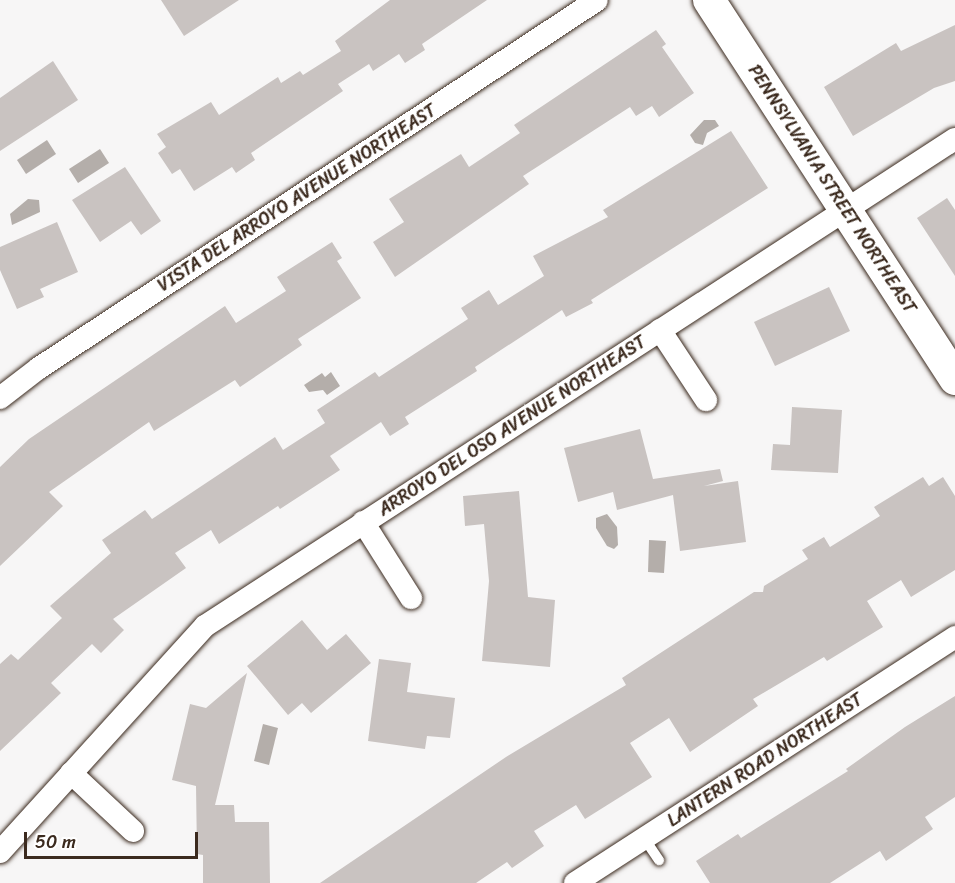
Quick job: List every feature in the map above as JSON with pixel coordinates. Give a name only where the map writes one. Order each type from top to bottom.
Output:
[{"type":"street","name":"VISTA DEL ARROYO AVENUE NORTHEAST","points":[[0,398],[39,368],[597,0]]},
{"type":"street","name":"PENNSYLVANIA STREET NORTHEAST","points":[[709,0],[955,379]]},
{"type":"street","name":"ARROYO DEL OSO AVENUE NORTHEAST","points":[[0,852],[205,626],[845,208],[955,139]]},
{"type":"street","name":"ARROYO DEL OSO AVENUE NORTHEAST","points":[[660,330],[706,400]]},
{"type":"street","name":"ARROYO DEL OSO AVENUE NORTHEAST","points":[[363,522],[411,598]]},
{"type":"street","name":"LANTERN ROAD NORTHEAST","points":[[575,883],[955,638]]},
{"type":"street","points":[[71,773],[133,831]]},
{"type":"lane","points":[[644,838],[659,860]]},
{"type":"shaded area","points":[[704,120],[715,120],[719,126],[707,133],[703,145],[695,143],[690,135]]},
{"type":"shaded area","points":[[47,140],[56,154],[26,174],[17,160]]},
{"type":"shaded area","points":[[100,149],[109,163],[78,183],[69,169]]},
{"type":"shaded area","points":[[28,199],[39,200],[40,212],[12,225],[10,214]]},
{"type":"shaded area","points":[[331,372],[340,386],[327,395],[323,390],[309,392],[304,385],[322,373],[325,377]]},
{"type":"shaded area","points":[[607,514],[617,527],[618,545],[614,549],[607,546],[596,528],[596,518]]},
{"type":"shaded area","points":[[649,540],[666,541],[664,573],[648,572]]},
{"type":"shaded area","points":[[263,724],[278,728],[269,765],[254,761]]},
{"type":"building","points":[[161,0],[239,0],[184,36]]},
{"type":"building","points":[[390,0],[487,0],[422,44],[425,50],[405,63],[399,54],[373,71],[369,64],[338,84],[343,91],[251,153],[255,160],[236,173],[232,167],[194,191],[180,169],[172,174],[158,153],[166,147],[157,134],[211,102],[219,115],[278,77],[281,83],[300,71],[303,75],[341,51],[335,41]]},
{"type":"building","points":[[955,25],[955,81],[934,88],[853,136],[824,87],[896,43],[901,51]]},
{"type":"building","points":[[656,30],[666,44],[662,47],[694,93],[659,117],[652,106],[636,116],[630,107],[523,176],[529,184],[395,277],[373,242],[404,222],[389,199],[461,154],[469,167],[520,133],[514,125]]},
{"type":"building","points":[[53,61],[78,100],[0,151],[0,98]]},
{"type":"building","points":[[731,131],[768,188],[591,300],[593,303],[566,317],[562,310],[475,367],[477,371],[405,417],[409,424],[390,436],[381,422],[330,456],[340,470],[280,509],[278,506],[219,544],[211,530],[175,553],[186,568],[113,619],[124,630],[101,653],[92,644],[51,683],[61,693],[0,751],[0,664],[11,654],[18,660],[62,618],[50,606],[111,553],[102,540],[145,510],[152,519],[275,437],[283,450],[325,423],[317,410],[375,372],[379,377],[468,319],[461,308],[489,290],[498,305],[544,276],[533,256],[608,217],[603,210]]},
{"type":"building","points":[[125,167],[161,221],[141,235],[131,221],[100,242],[72,200]]},
{"type":"building","points":[[947,198],[955,210],[955,276],[917,218]]},
{"type":"building","points":[[57,222],[78,272],[40,289],[44,297],[17,309],[0,270],[0,247]]},
{"type":"building","points":[[332,242],[342,258],[337,261],[361,298],[298,339],[302,345],[240,387],[235,380],[154,431],[149,422],[49,492],[63,506],[0,566],[0,467],[29,439],[225,306],[236,323],[286,291],[277,277]]},
{"type":"building","points":[[829,287],[850,331],[775,366],[754,322]]},
{"type":"building","points":[[792,407],[842,410],[838,473],[771,470],[773,444],[790,445]]},
{"type":"building","points":[[640,429],[653,479],[720,469],[723,481],[704,486],[738,481],[746,542],[680,551],[673,495],[617,510],[613,492],[578,502],[564,448]]},
{"type":"building","points":[[923,477],[929,486],[943,477],[955,496],[955,570],[911,597],[901,580],[867,601],[883,627],[827,661],[824,657],[753,699],[758,706],[690,752],[669,718],[630,743],[652,777],[585,819],[576,805],[534,831],[544,846],[512,868],[507,862],[476,883],[320,883],[506,757],[626,685],[622,678],[754,592],[763,592],[764,586],[808,559],[802,550],[824,537],[830,547],[880,516],[874,507]]},
{"type":"building","points":[[519,491],[528,597],[555,600],[550,667],[482,661],[489,581],[484,524],[465,526],[463,496]]},
{"type":"building","points":[[302,620],[327,650],[346,634],[371,663],[311,713],[302,703],[288,715],[247,666]]},
{"type":"building","points":[[379,659],[411,663],[407,692],[455,698],[450,738],[427,736],[425,749],[368,741]]},
{"type":"building","points":[[247,673],[215,805],[234,805],[235,822],[269,822],[270,883],[203,883],[203,855],[197,854],[196,786],[172,780],[190,704],[206,708]]},
{"type":"building","points":[[955,696],[955,797],[925,817],[933,829],[886,861],[880,851],[830,883],[710,883],[696,861],[738,834],[741,838],[848,771],[846,769],[905,727]]}]
